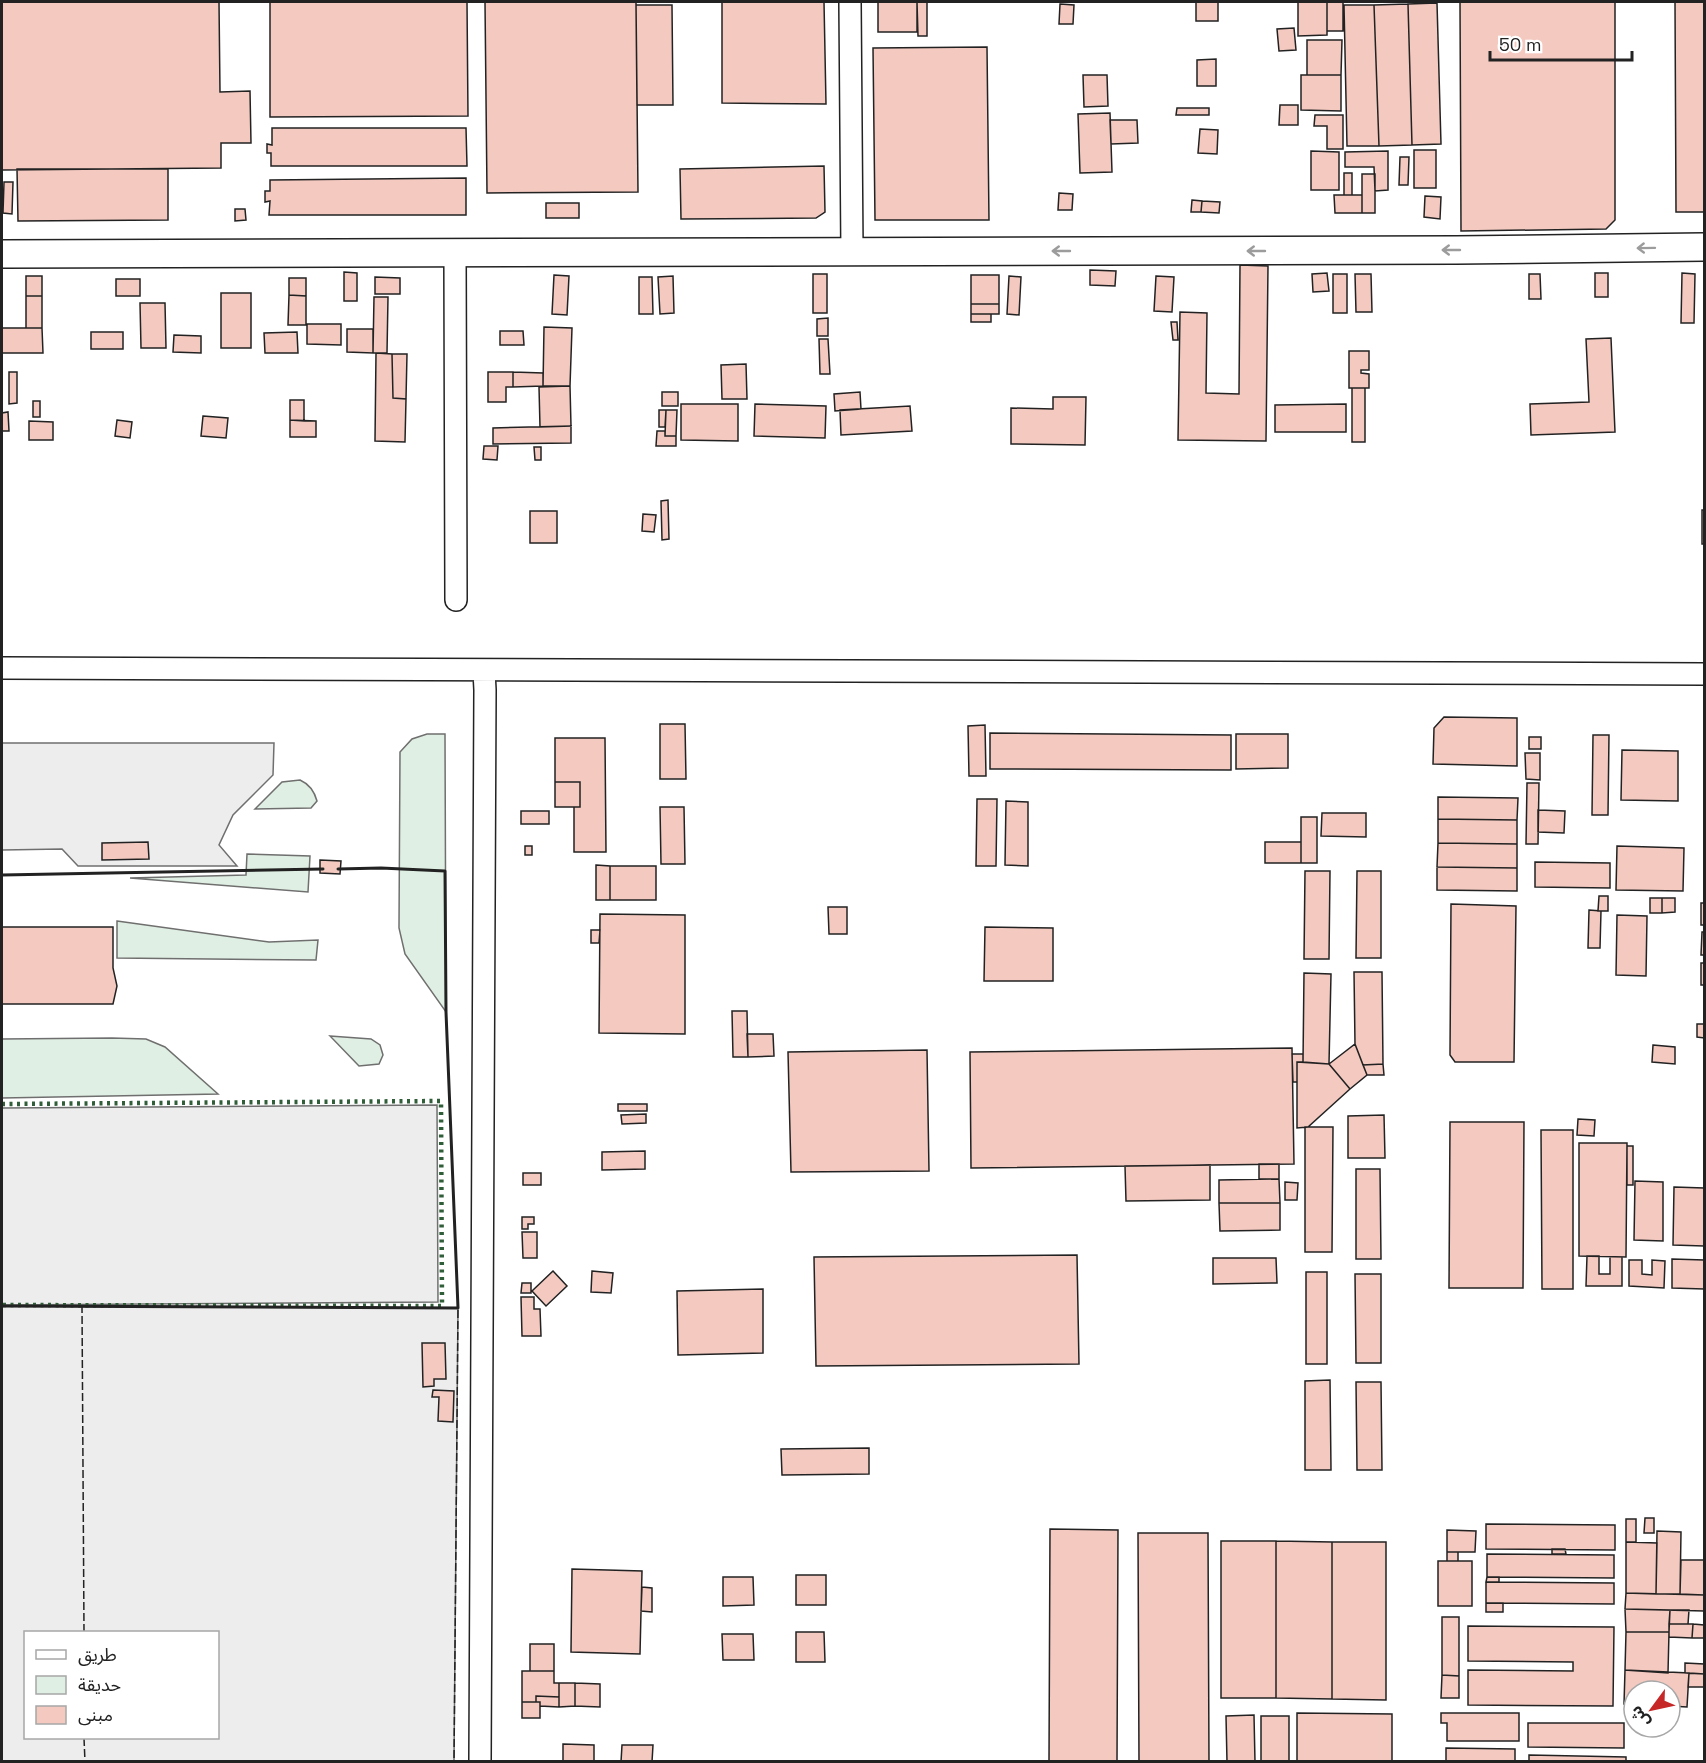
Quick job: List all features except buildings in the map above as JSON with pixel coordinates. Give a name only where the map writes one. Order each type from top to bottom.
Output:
[{"type":"main road","points":[[2,254],[1433,250],[1704,247]]},
{"type":"street","points":[[850,2],[852,252]]},
{"type":"street","points":[[455,252],[456,600]]},
{"type":"street","points":[[2,668],[1704,674]]},
{"type":"street","points":[[480,1761],[484,671]]},
{"type":"green space","points":[[427,734],[445,734],[446,1012],[405,954],[399,928],[400,752],[412,739]]},
{"type":"green space","points":[[300,780],[311,788],[316,797],[317,801],[311,808],[255,809],[282,782]]},
{"type":"green space","points":[[247,854],[310,856],[308,892],[130,878],[246,875]]},
{"type":"green space","points":[[117,921],[269,942],[318,940],[316,960],[117,958]]},
{"type":"green space","points":[[330,1036],[371,1039],[380,1045],[383,1055],[379,1064],[359,1066]]},
{"type":"green space","points":[[2,1039],[146,1039],[165,1047],[218,1094],[2,1098]]},
{"type":"shaded area","points":[[2,743],[274,743],[273,775],[233,815],[219,845],[237,866],[78,866],[62,849],[2,850]]},
{"type":"shaded area","points":[[437,1105],[438,1302],[2,1305],[2,1108]]},
{"type":"shaded area","points":[[2,1306],[458,1308],[454,1761],[2,1761]]},
{"type":"hedge","points":[[2,1104],[441,1101],[442,1306],[2,1305]]},
{"type":"fence","points":[[2,1306],[82,1306],[82,1309]]},
{"type":"fence","points":[[84,1631],[82,1306],[458,1308],[454,1762]]},
{"type":"fence","points":[[84,1739],[85,1762]]},
{"type":"wall","points":[[2,1306],[458,1308],[446,1012],[445,871],[381,868],[338,869]]},
{"type":"wall","points":[[2,875],[323,869]]}]
